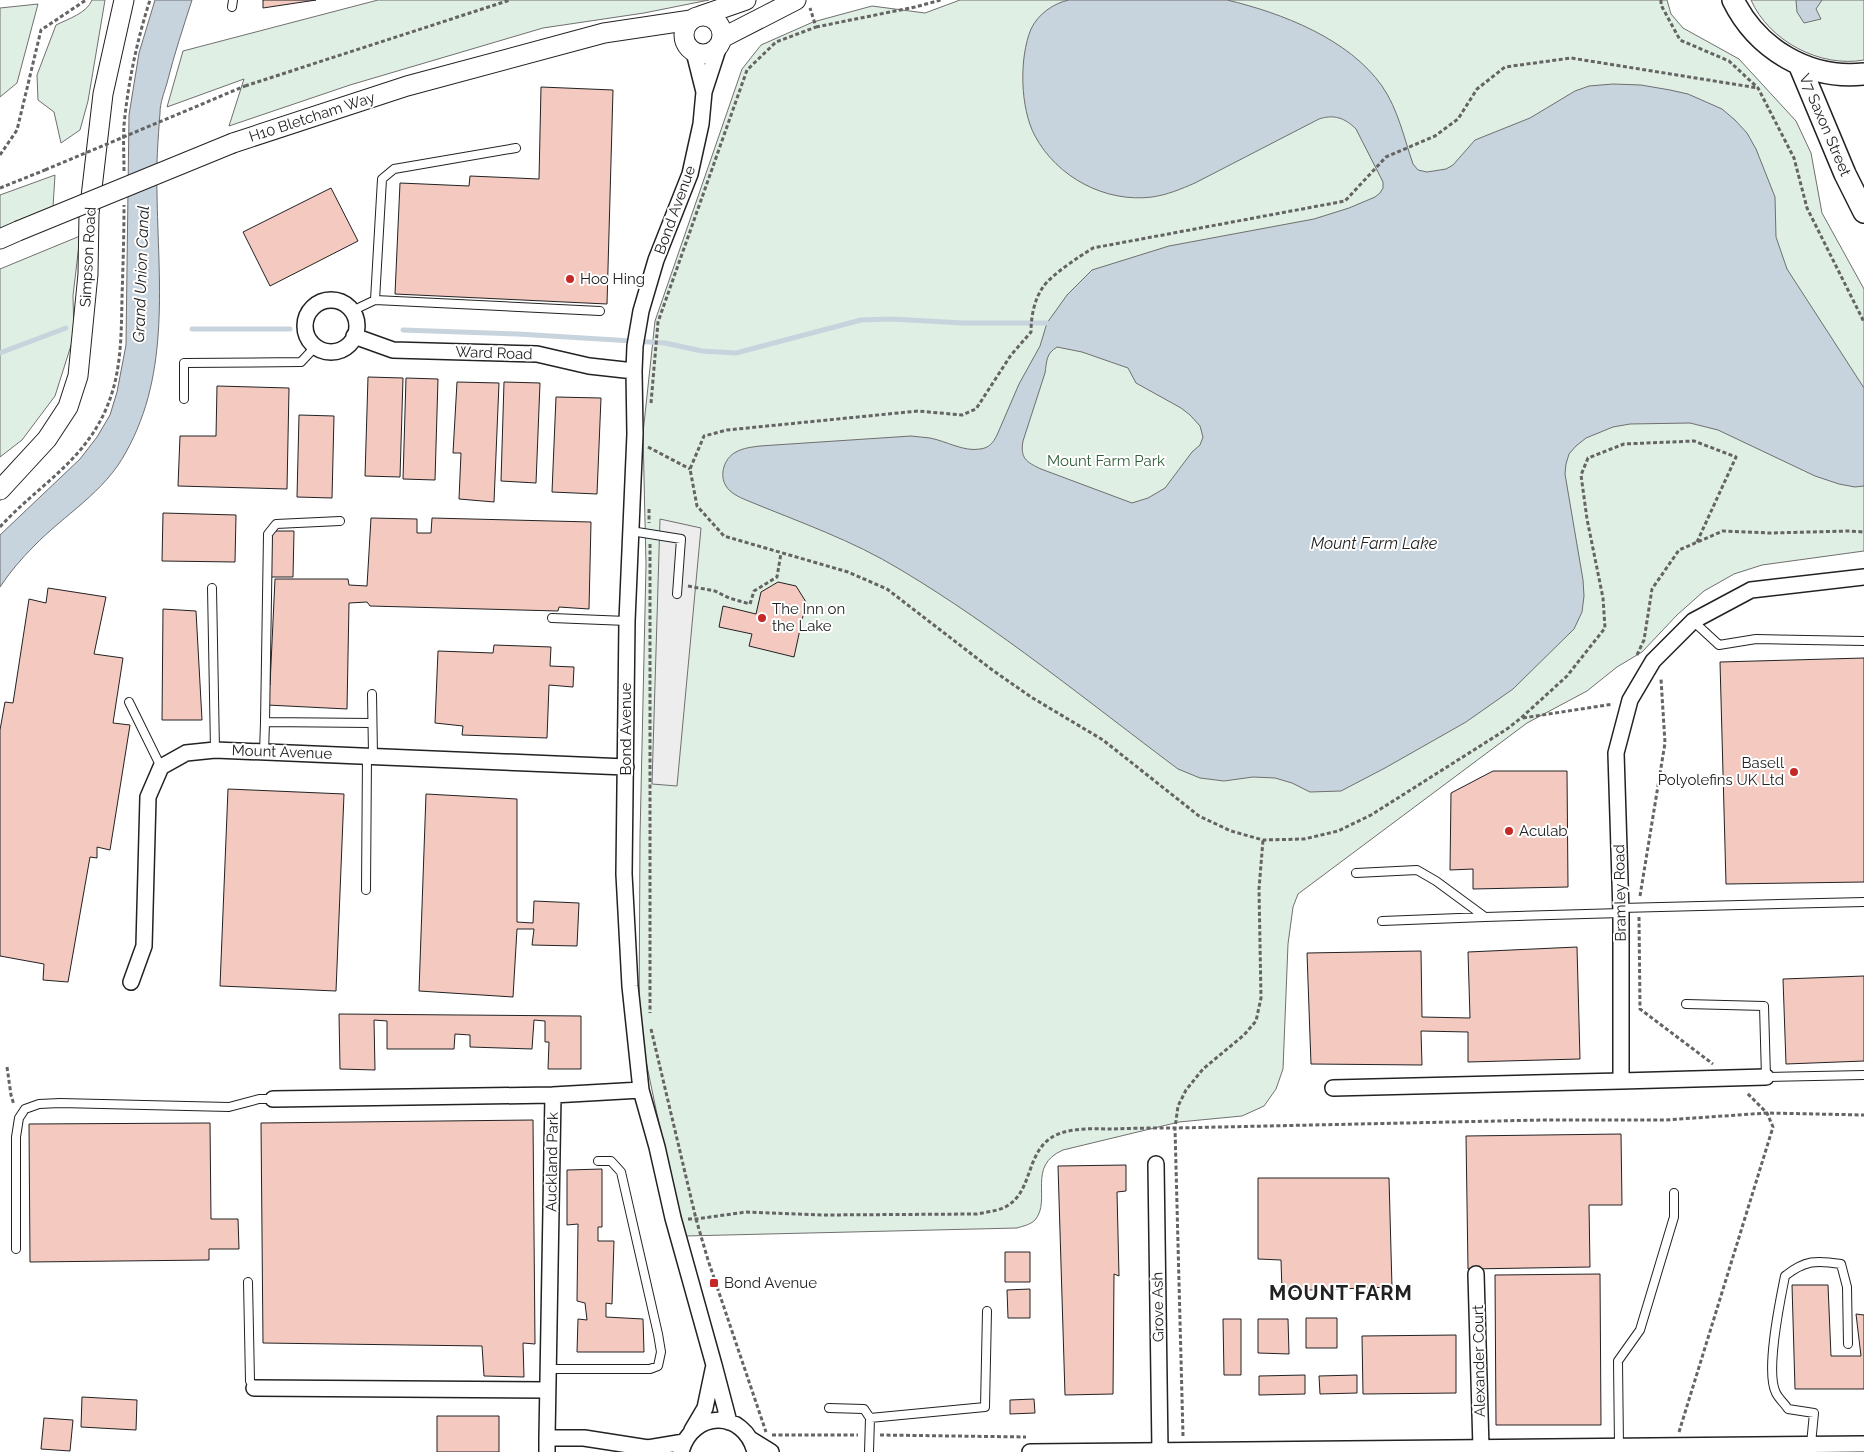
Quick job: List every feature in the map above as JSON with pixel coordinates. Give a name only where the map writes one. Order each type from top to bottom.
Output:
[{"type":"main road","points":[[1737,8],[1766,44],[1799,64],[1825,73],[1864,74]]},
{"type":"main road","name":"V7 Saxon Street","points":[[1799,64],[1845,174],[1864,212]]},
{"type":"street","name":"Simpson Road","points":[[0,490],[47,439],[68,407],[78,376],[88,274],[89,214],[103,94],[124,0]]},
{"type":"street","name":"H10 Bletcham Way","points":[[0,239],[233,143],[407,86],[604,33],[696,18],[746,0]]},
{"type":"street","points":[[720,42],[796,0]]},
{"type":"street","points":[[1723,0],[1737,8]]},
{"type":"street","points":[[706,16],[716,22],[722,32],[720,42],[715,50],[705,54],[689,45],[686,28],[696,18],[706,16]]},
{"type":"street","name":"H10 Bletcham Way","points":[[635,27],[689,45]]},
{"type":"street","name":"Bond Avenue","points":[[720,42],[704,92],[701,124],[690,174],[656,260],[641,311],[636,342],[627,621],[624,874],[630,986],[641,1090],[657,1147],[673,1218],[729,1422]]},
{"type":"street","name":"Bond Avenue","points":[[689,45],[704,92]]},
{"type":"street","points":[[328,300],[346,304],[352,311],[356,319],[356,328],[350,343],[337,351],[322,350],[309,340],[305,323],[312,307],[328,300]]},
{"type":"street","name":"Ward Road","points":[[354,336],[393,350],[537,354],[589,366],[634,370]]},
{"type":"street","name":"Bramley Road","points":[[1620,1081],[1621,910],[1616,753],[1630,700],[1653,661],[1693,621],[1752,590],[1864,578]]},
{"type":"street","name":"Mount Avenue","points":[[161,767],[186,754],[215,750],[626,766]]},
{"type":"street","points":[[130,982],[144,946],[148,797],[161,767]]},
{"type":"street","points":[[1332,1088],[1766,1077]]},
{"type":"street","points":[[553,1095],[641,1090]]},
{"type":"street","name":"Auckland Park","points":[[273,1099],[553,1095],[547,1445],[584,1438],[651,1450],[686,1442],[710,1421],[720,1420],[729,1422]]},
{"type":"street","name":"Grove Ash","points":[[1156,1164],[1160,1451]]},
{"type":"street","name":"Alexander Court","points":[[1476,1274],[1481,1448]]},
{"type":"street","name":"Bond Avenue","points":[[686,1442],[705,1408],[714,1366]]},
{"type":"street","points":[[254,1388],[548,1390]]},
{"type":"street","points":[[729,1422],[745,1432],[761,1448]]},
{"type":"street","points":[[1030,1452],[1619,1446],[1675,1446],[1719,1449],[1811,1444],[1839,1448],[1864,1444]]},
{"type":"lane","points":[[375,300],[382,179],[394,169],[516,148]]},
{"type":"lane","points":[[352,311],[375,300],[600,311]]},
{"type":"lane","points":[[184,399],[184,363],[301,362],[316,346]]},
{"type":"lane","points":[[264,753],[268,534],[276,524],[340,521]]},
{"type":"lane","points":[[631,531],[681,539],[677,594]]},
{"type":"lane","points":[[212,588],[215,750]]},
{"type":"lane","points":[[552,618],[627,621]]},
{"type":"lane","points":[[1693,621],[1719,645],[1756,639],[1864,641]]},
{"type":"lane","points":[[366,890],[372,694]]},
{"type":"lane","points":[[129,702],[161,767]]},
{"type":"lane","points":[[265,722],[372,722]]},
{"type":"lane","points":[[1356,873],[1417,870],[1436,881],[1485,917]]},
{"type":"lane","points":[[1382,921],[1621,910],[1639,906],[1864,902]]},
{"type":"lane","points":[[1686,1004],[1764,1006],[1766,1077],[1864,1075]]},
{"type":"lane","points":[[16,1249],[16,1137],[18,1118],[25,1109],[39,1104],[60,1103],[229,1107],[259,1099],[273,1099]]},
{"type":"lane","points":[[548,1369],[650,1369],[658,1366],[661,1352],[658,1334],[621,1172],[611,1161],[598,1161]]},
{"type":"lane","points":[[1619,1446],[1618,1361],[1640,1330],[1674,1217],[1674,1194]]},
{"type":"lane","points":[[1811,1444],[1814,1413],[1788,1409],[1776,1392],[1772,1370],[1776,1324],[1784,1276],[1795,1268],[1818,1260],[1840,1264],[1847,1286],[1848,1344]]},
{"type":"lane","points":[[248,1282],[250,1381],[254,1388]]},
{"type":"lane","points":[[870,1418],[985,1407],[987,1311]]},
{"type":"lane","points":[[829,1408],[864,1410],[870,1418],[869,1452]]},
{"type":"path","points":[[0,155],[16,130],[41,30],[86,0]]},
{"type":"path","points":[[0,188],[245,86],[510,0]]},
{"type":"path","points":[[808,0],[816,27]]},
{"type":"path","points":[[651,408],[658,322],[747,70],[776,42],[816,27],[916,7],[941,0]]},
{"type":"path","points":[[1661,0],[1661,5],[1680,40],[1729,61],[1758,88],[1794,158],[1807,208],[1864,322]]},
{"type":"path","points":[[1697,542],[1736,457],[1694,441],[1624,444],[1588,458],[1581,475],[1587,519],[1603,598],[1605,628],[1567,676],[1521,718],[1371,815],[1338,831],[1304,839],[1264,840],[1230,831],[1199,816],[1103,740],[1031,698],[1006,681],[887,589],[848,572],[724,536],[696,506],[690,469],[704,436],[727,430],[918,411],[962,415],[976,409],[1012,355],[1031,332],[1031,316],[1043,286],[1071,262],[1093,248],[1345,201],[1386,157],[1435,136],[1458,119],[1477,89],[1505,67],[1571,58],[1758,88]]},
{"type":"path","points":[[648,437],[648,457]]},
{"type":"path","points":[[648,447],[690,469]]},
{"type":"path","points":[[649,505],[650,1022],[696,1220],[767,1434],[761,1448]]},
{"type":"path","points":[[1636,656],[1644,640],[1652,589],[1679,550],[1723,531],[1770,533],[1864,532]]},
{"type":"path","points":[[678,584],[715,591],[729,598],[750,604],[754,591],[777,577],[781,553]]},
{"type":"path","points":[[1644,640],[1661,674],[1665,743],[1639,906],[1640,1010],[1732,1077],[1767,1113],[1773,1127],[1675,1446]]},
{"type":"path","points":[[1521,718],[1615,704]]},
{"type":"path","points":[[1184,1451],[1175,1128],[1178,1106],[1186,1090],[1203,1069],[1244,1035],[1256,1021],[1261,998],[1259,889],[1264,840]]},
{"type":"path","points":[[7,1067],[11,1095]]},
{"type":"path","points":[[696,1220],[746,1212],[822,1215],[977,1214],[993,1211],[1008,1206],[1018,1196],[1036,1153],[1043,1145],[1056,1136],[1086,1129],[1514,1120],[1665,1120],[1767,1113],[1864,1114]]},
{"type":"green space","points":[[92,0],[105,0],[88,101],[80,130],[61,143],[54,112],[38,100],[37,75],[56,25],[82,12],[90,5]]},
{"type":"green space","points":[[378,0],[709,0],[644,13],[543,28],[350,85],[229,126],[244,79],[167,107],[183,51]]},
{"type":"green space","name":"Mount Farm Park","points":[[960,0],[1667,0],[1671,14],[1683,28],[1739,59],[1796,121],[1811,153],[1822,213],[1864,289],[1864,551],[1762,565],[1734,574],[1704,591],[1677,615],[1642,652],[1617,667],[1587,691],[1527,723],[1298,894],[1293,907],[1288,944],[1283,1069],[1276,1089],[1264,1106],[1242,1116],[1179,1122],[1063,1150],[1052,1157],[1045,1165],[1042,1174],[1040,1212],[1035,1220],[1017,1228],[685,1236],[639,1028],[640,837],[646,565],[643,433],[655,321],[742,69],[761,45],[813,22],[872,6],[925,13]]},
{"type":"green space","points":[[1751,0],[1864,0],[1864,60],[1830,60],[1798,48],[1770,28],[1759,15]]},
{"type":"green space","points":[[38,4],[17,83],[0,97],[0,8]]},
{"type":"green space","points":[[55,175],[53,207],[0,230],[0,195]]},
{"type":"green space","points":[[80,236],[73,296],[74,336],[55,396],[22,440],[0,457],[0,269]]},
{"type":"shaded area","points":[[660,519],[701,528],[677,786],[652,784]]},
{"type":"water","name":"Grand Union Canal","points":[[155,0],[192,0],[160,109],[157,172],[159,325],[156,358],[150,390],[140,421],[126,452],[117,466],[96,491],[29,551],[0,587],[0,535],[80,459],[97,437],[110,415],[117,392],[126,345],[129,115],[139,53]]},
{"type":"water","name":"Mount Farm Lake","points":[[1227,0],[1270,12],[1313,30],[1352,55],[1368,69],[1382,86],[1396,114],[1413,164],[1418,170],[1427,172],[1446,169],[1453,165],[1475,140],[1530,118],[1575,91],[1589,86],[1613,84],[1641,85],[1670,90],[1688,94],[1722,109],[1747,133],[1756,149],[1775,197],[1776,237],[1787,269],[1864,388],[1864,486],[1855,487],[1839,484],[1815,476],[1718,430],[1690,423],[1630,424],[1613,427],[1586,438],[1569,454],[1565,474],[1583,580],[1582,612],[1574,629],[1513,689],[1466,722],[1341,791],[1310,792],[1292,783],[1275,778],[1253,777],[1224,781],[1200,778],[1178,769],[1042,666],[937,592],[864,550],[732,493],[724,482],[723,477],[724,467],[728,458],[736,452],[760,446],[911,436],[936,439],[961,448],[974,450],[986,448],[997,435],[1019,384],[1040,346],[1047,323],[1067,295],[1092,270],[1169,246],[1314,219],[1349,208],[1375,197],[1383,188],[1383,182],[1356,129],[1348,122],[1334,117],[1319,119],[1195,183],[1163,195],[1134,198],[1117,196],[1084,184],[1069,175],[1044,151],[1030,125],[1024,97],[1024,54],[1031,29],[1042,14],[1063,1]],"holes":[[[1057,347],[1082,352],[1128,368],[1136,383],[1181,408],[1200,426],[1203,437],[1200,445],[1192,452],[1165,488],[1148,498],[1132,503],[1041,469],[1028,462],[1023,455],[1023,441],[1049,355]]]},
{"type":"water","points":[[1796,0],[1822,0],[1816,9],[1821,19],[1804,23],[1797,12]]},
{"type":"building","points":[[263,0],[316,0],[263,8]]},
{"type":"building","points":[[541,87],[613,90],[607,304],[395,294],[400,183],[469,186],[470,176],[539,179]]},
{"type":"building","points":[[331,188],[358,241],[270,286],[243,232]]},
{"type":"building","points":[[368,377],[403,378],[400,477],[365,476]]},
{"type":"building","points":[[406,378],[438,379],[435,480],[403,479]]},
{"type":"building","points":[[457,382],[499,383],[494,502],[459,499],[461,453],[453,453]]},
{"type":"building","points":[[504,382],[540,383],[536,483],[501,481]]},
{"type":"building","points":[[217,386],[289,388],[287,489],[178,486],[180,436],[216,436]]},
{"type":"building","points":[[556,397],[601,398],[597,494],[552,492]]},
{"type":"building","points":[[299,415],[334,416],[332,498],[297,497]]},
{"type":"building","points":[[163,513],[236,515],[235,562],[162,561]]},
{"type":"building","points":[[371,518],[417,519],[417,533],[431,533],[432,518],[591,522],[589,609],[559,607],[558,611],[370,606],[367,602],[349,603],[347,709],[267,705],[268,683],[270,685],[275,579],[348,579],[349,585],[367,586]]},
{"type":"building","points":[[271,531],[294,531],[293,577],[270,577]]},
{"type":"building","name":"The Inn on the Lake","points":[[778,582],[796,586],[806,602],[794,657],[749,646],[752,634],[719,627],[723,606],[756,614],[761,592]]},
{"type":"building","points":[[48,588],[106,597],[94,654],[123,658],[113,723],[130,725],[110,850],[97,847],[97,858],[90,857],[68,982],[43,980],[44,964],[0,956],[0,730],[5,702],[13,703],[29,599],[46,603]]},
{"type":"building","points":[[163,609],[196,611],[202,720],[162,720]]},
{"type":"building","points":[[494,645],[551,647],[550,666],[574,667],[573,687],[549,685],[547,738],[462,735],[463,726],[435,723],[438,651],[493,653]]},
{"type":"building","name":"Basell Polyolefins UK Ltd","points":[[1864,658],[1864,882],[1726,884],[1720,662]]},
{"type":"building","name":"Aculab","points":[[1493,771],[1567,771],[1568,887],[1473,889],[1473,869],[1450,870],[1451,793]]},
{"type":"building","points":[[228,789],[344,794],[336,991],[220,986]]},
{"type":"building","points":[[426,794],[517,799],[517,922],[533,923],[534,901],[579,903],[577,946],[532,945],[534,929],[517,929],[513,997],[419,991]]},
{"type":"building","points":[[1577,947],[1580,1059],[1468,1062],[1468,1032],[1421,1031],[1422,1065],[1311,1064],[1307,953],[1421,951],[1422,1017],[1470,1018],[1468,952]]},
{"type":"building","points":[[1864,976],[1864,1061],[1786,1064],[1783,979]]},
{"type":"building","points":[[339,1014],[581,1016],[581,1069],[548,1069],[549,1042],[545,1042],[545,1021],[534,1020],[532,1049],[470,1047],[470,1035],[455,1034],[454,1049],[387,1049],[387,1021],[374,1020],[375,1070],[340,1069]]},
{"type":"building","points":[[533,1120],[535,1344],[523,1343],[524,1377],[484,1376],[482,1346],[263,1343],[261,1123]]},
{"type":"building","points":[[210,1123],[211,1219],[238,1219],[239,1249],[209,1249],[209,1260],[30,1262],[29,1124]]},
{"type":"building","points":[[1621,1134],[1622,1205],[1589,1205],[1590,1267],[1468,1269],[1466,1136]]},
{"type":"building","points":[[1126,1165],[1126,1191],[1117,1192],[1119,1276],[1114,1274],[1113,1394],[1065,1395],[1058,1166]]},
{"type":"building","points":[[602,1169],[602,1227],[598,1227],[598,1241],[614,1241],[612,1304],[606,1303],[606,1317],[643,1319],[644,1352],[577,1352],[578,1319],[587,1320],[585,1303],[577,1301],[578,1224],[567,1225],[567,1170]]},
{"type":"building","points":[[1258,1178],[1389,1178],[1392,1287],[1282,1291],[1281,1260],[1258,1259]]},
{"type":"building","points":[[1005,1252],[1030,1252],[1030,1282],[1005,1282]]},
{"type":"building","points":[[1600,1274],[1601,1425],[1496,1425],[1495,1275]]},
{"type":"building","points":[[1792,1285],[1828,1285],[1831,1356],[1861,1356],[1856,1314],[1864,1315],[1864,1389],[1795,1389]]},
{"type":"building","points":[[1030,1289],[1030,1318],[1008,1318],[1007,1290]]},
{"type":"building","points":[[1306,1318],[1337,1318],[1337,1348],[1306,1348]]},
{"type":"building","points":[[1223,1319],[1241,1319],[1241,1375],[1224,1375]]},
{"type":"building","points":[[1258,1319],[1288,1319],[1289,1354],[1258,1353]]},
{"type":"building","points":[[1456,1335],[1456,1393],[1363,1394],[1362,1336]]},
{"type":"building","points":[[1305,1375],[1305,1394],[1259,1395],[1259,1376]]},
{"type":"building","points":[[1357,1375],[1357,1393],[1320,1394],[1319,1376]]},
{"type":"building","points":[[82,1397],[137,1400],[136,1430],[81,1427]]},
{"type":"building","points":[[1034,1399],[1035,1413],[1010,1414],[1010,1400]]},
{"type":"building","points":[[437,1416],[499,1416],[499,1452],[437,1452]]},
{"type":"building","points":[[44,1418],[73,1420],[70,1451],[41,1449]]},
{"type":"waterway","points":[[403,330],[518,334],[665,343],[702,351],[736,353],[861,320],[1047,323]]},
{"type":"waterway","points":[[0,353],[66,328]]},
{"type":"waterway","points":[[192,329],[290,329]]},
{"type":"place","name":"Hoo Hing","points":[[570,279]]},
{"type":"place","name":"The Inn on the Lake","points":[[762,618]]},
{"type":"place","name":"Basell Polyolefins UK Ltd","points":[[1794,772]]},
{"type":"place","name":"Aculab","points":[[1509,831]]},
{"type":"place","name":"Bond Avenue","points":[[714,1283]]},
{"type":"district","name":"MOUNT FARM","points":[[1341,1293]]}]
